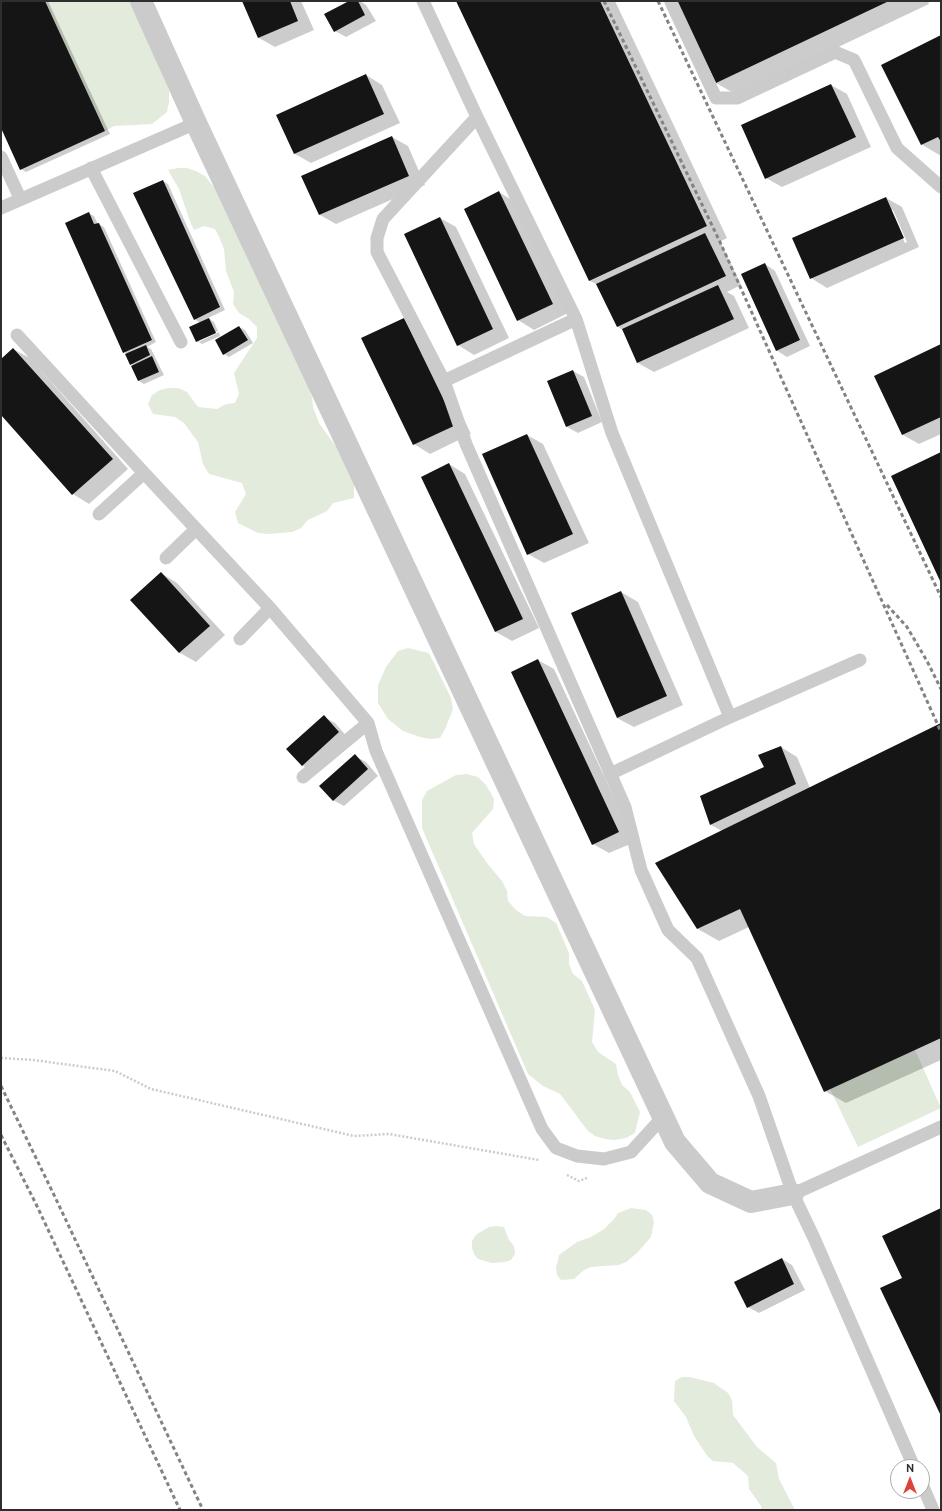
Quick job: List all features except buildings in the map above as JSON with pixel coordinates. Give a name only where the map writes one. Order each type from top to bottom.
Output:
[{"type":"street","points":[[141,1],[196,124],[675,1142],[710,1183],[751,1202],[793,1194]]},
{"type":"lane","points":[[423,1],[477,117],[576,319],[612,433],[730,717]]},
{"type":"lane","points":[[671,2],[716,98],[737,98],[835,52],[854,60],[897,148],[941,187]]},
{"type":"lane","points":[[477,117],[383,219],[377,238],[377,252],[444,382],[466,444],[625,807],[640,870],[668,930],[697,958],[759,1096],[793,1194],[814,1238],[911,1459]]},
{"type":"lane","points":[[1,208],[20,198],[196,124]]},
{"type":"lane","points":[[1,157],[20,198]]},
{"type":"lane","points":[[91,168],[181,342]]},
{"type":"lane","points":[[444,382],[576,319]]},
{"type":"lane","points":[[17,335],[270,608],[368,723],[380,758],[538,1122],[546,1136],[556,1148],[577,1156],[604,1159],[631,1152],[664,1117]]},
{"type":"lane","points":[[99,514],[144,473]]},
{"type":"lane","points":[[166,558],[196,529]]},
{"type":"lane","points":[[240,640],[270,608]]},
{"type":"lane","points":[[610,774],[730,717],[860,660]]},
{"type":"lane","points":[[303,777],[368,723]]},
{"type":"lane","points":[[793,1194],[941,1127]]},
{"type":"lane","points":[[928,1499],[933,1510]]},
{"type":"path","points":[[1,1058],[40,1061],[115,1071],[151,1089],[354,1136],[389,1134],[537,1159],[544,1163]]},
{"type":"path","points":[[565,1174],[578,1181],[593,1175]]},
{"type":"shaded area","points":[[45,1],[131,1],[169,90],[167,112],[152,124],[114,126],[105,131]]},
{"type":"shaded area","points":[[187,168],[205,176],[217,191],[306,379],[312,397],[313,407],[319,423],[342,455],[354,479],[354,498],[333,503],[327,511],[308,520],[301,528],[292,532],[269,534],[258,533],[238,523],[235,512],[246,494],[242,483],[209,474],[203,464],[198,442],[184,423],[175,417],[153,414],[148,404],[152,395],[160,390],[169,388],[178,388],[187,392],[198,407],[217,409],[226,404],[235,403],[239,394],[234,373],[257,338],[257,327],[249,319],[239,313],[233,304],[234,292],[226,271],[224,249],[215,229],[204,226],[194,230],[191,224],[179,189],[168,170]]},
{"type":"shaded area","points":[[408,648],[429,653],[451,698],[453,709],[440,738],[430,739],[403,731],[388,719],[378,703],[378,685],[386,667],[398,651]]},
{"type":"shaded area","points":[[467,774],[478,777],[486,785],[494,799],[493,809],[472,833],[474,844],[502,881],[507,891],[508,901],[516,910],[525,916],[547,917],[556,923],[569,953],[569,964],[573,974],[582,981],[595,1010],[592,1042],[598,1052],[616,1064],[622,1085],[630,1092],[640,1112],[635,1133],[626,1138],[615,1140],[595,1136],[588,1131],[560,1094],[543,1086],[528,1074],[422,828],[422,800],[427,791],[456,775]]},
{"type":"shaded area","points":[[915,1050],[941,1108],[858,1147],[830,1089]]},
{"type":"shaded area","points":[[631,1208],[646,1210],[652,1215],[654,1222],[651,1237],[637,1253],[626,1262],[619,1265],[591,1267],[584,1270],[574,1279],[561,1280],[557,1275],[556,1268],[559,1255],[577,1242],[591,1237],[604,1229],[618,1213]]},
{"type":"shaded area","points":[[489,1227],[504,1227],[509,1240],[514,1246],[515,1254],[511,1260],[505,1262],[492,1263],[478,1259],[472,1248],[472,1241],[476,1235],[482,1231]]},
{"type":"shaded area","points":[[682,1377],[690,1377],[714,1383],[728,1393],[732,1400],[733,1415],[757,1447],[776,1463],[779,1479],[795,1510],[762,1510],[761,1506],[749,1489],[748,1476],[733,1463],[713,1461],[708,1457],[694,1436],[686,1417],[674,1401],[675,1381]]},
{"type":"railway","points":[[604,1],[720,242],[941,732]]},
{"type":"railway","points":[[658,1],[941,597]]},
{"type":"railway","points":[[887,605],[907,627],[941,689]]},
{"type":"railway","points":[[1,1086],[203,1510]]},
{"type":"railway","points":[[1,1135],[36,1204],[180,1510]]}]
